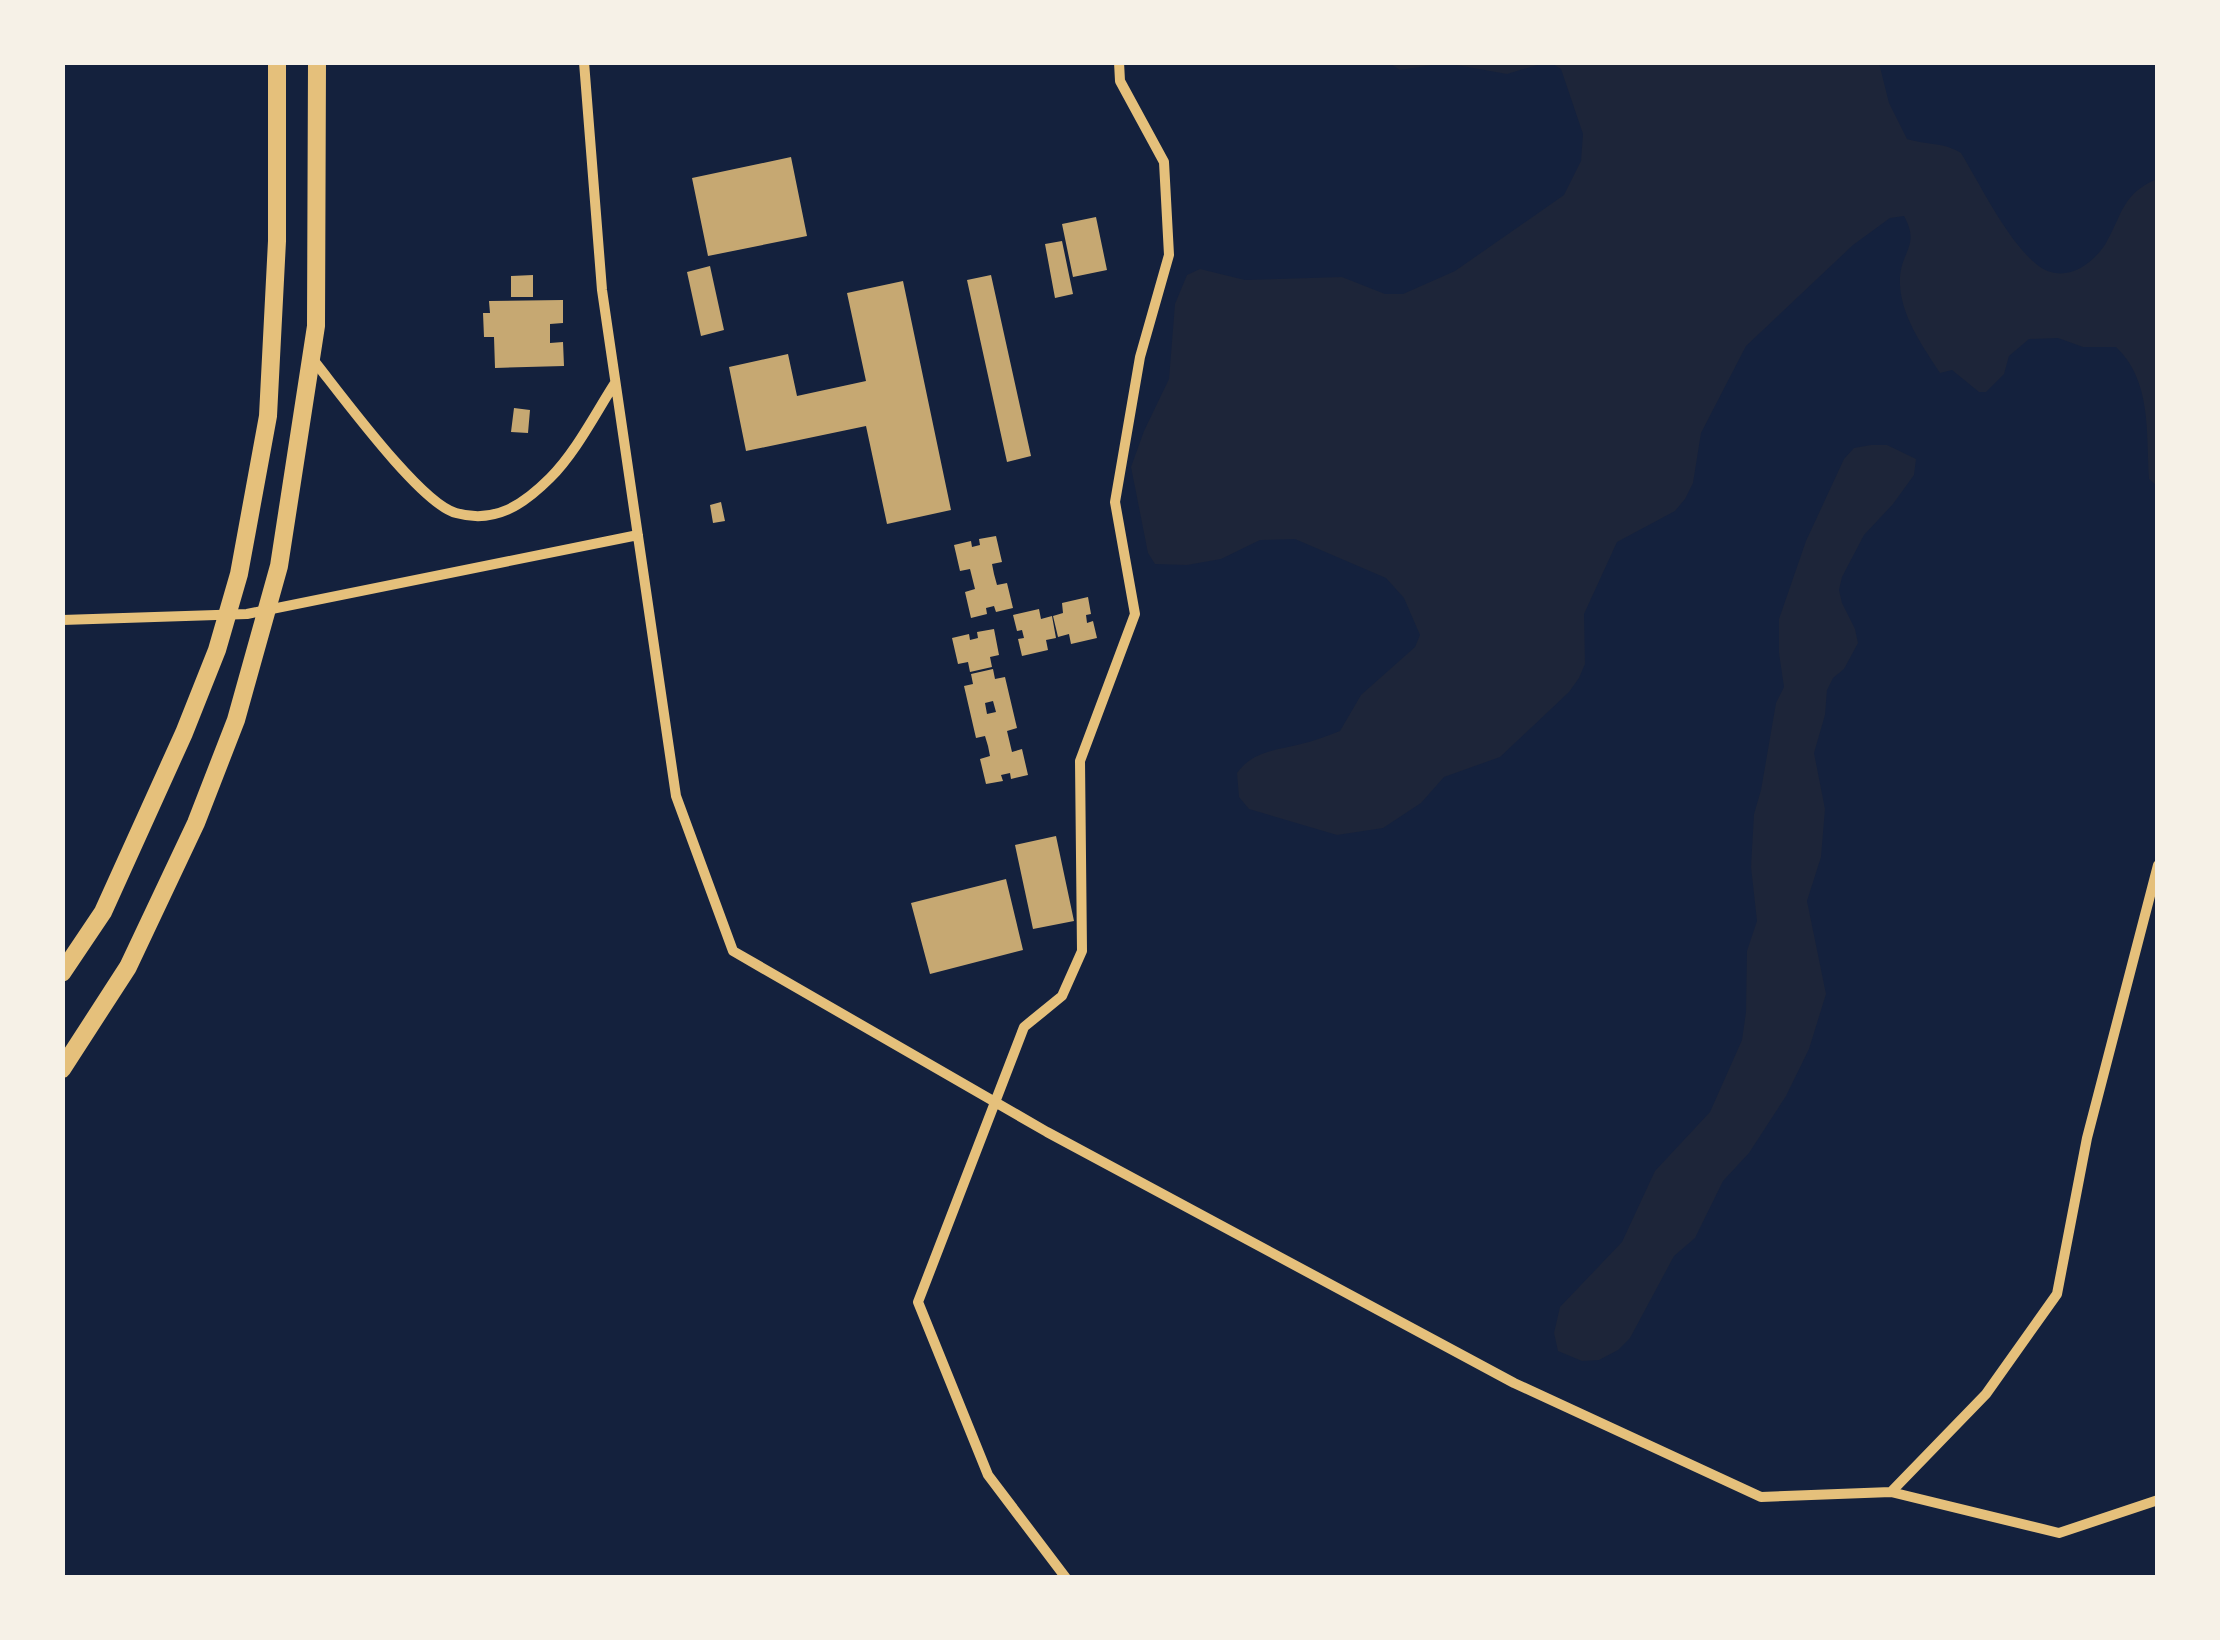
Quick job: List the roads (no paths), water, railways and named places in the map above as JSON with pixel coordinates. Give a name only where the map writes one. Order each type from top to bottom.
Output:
[{"type":"highway","points":[[62,974],[103,912],[184,733],[217,650],[239,574],[268,416],[276,240],[277,62]]},
{"type":"highway","points":[[62,1069],[128,968],[196,823],[236,720],[279,566],[316,326],[317,62]]},
{"type":"street","points":[[584,62],[602,290],[676,796],[732,950],[994,1101],[1514,1383],[1761,1497],[1891,1492],[2059,1534],[2158,1500]]},
{"type":"street","points":[[1066,1578],[988,1474],[918,1302],[1024,1026],[1062,996],[1082,951],[1080,761],[1135,614],[1115,502],[1140,357],[1169,255],[1164,162],[1120,81],[1119,62]]},
{"type":"street","points":[[311,356],[402,469],[451,512],[476,516],[510,511],[554,475],[616,382]]},
{"type":"street","points":[[62,620],[247,614],[638,536]]},
{"type":"street","points":[[1891,1492],[1986,1394],[2057,1294],[2087,1138],[2158,864]]}]
